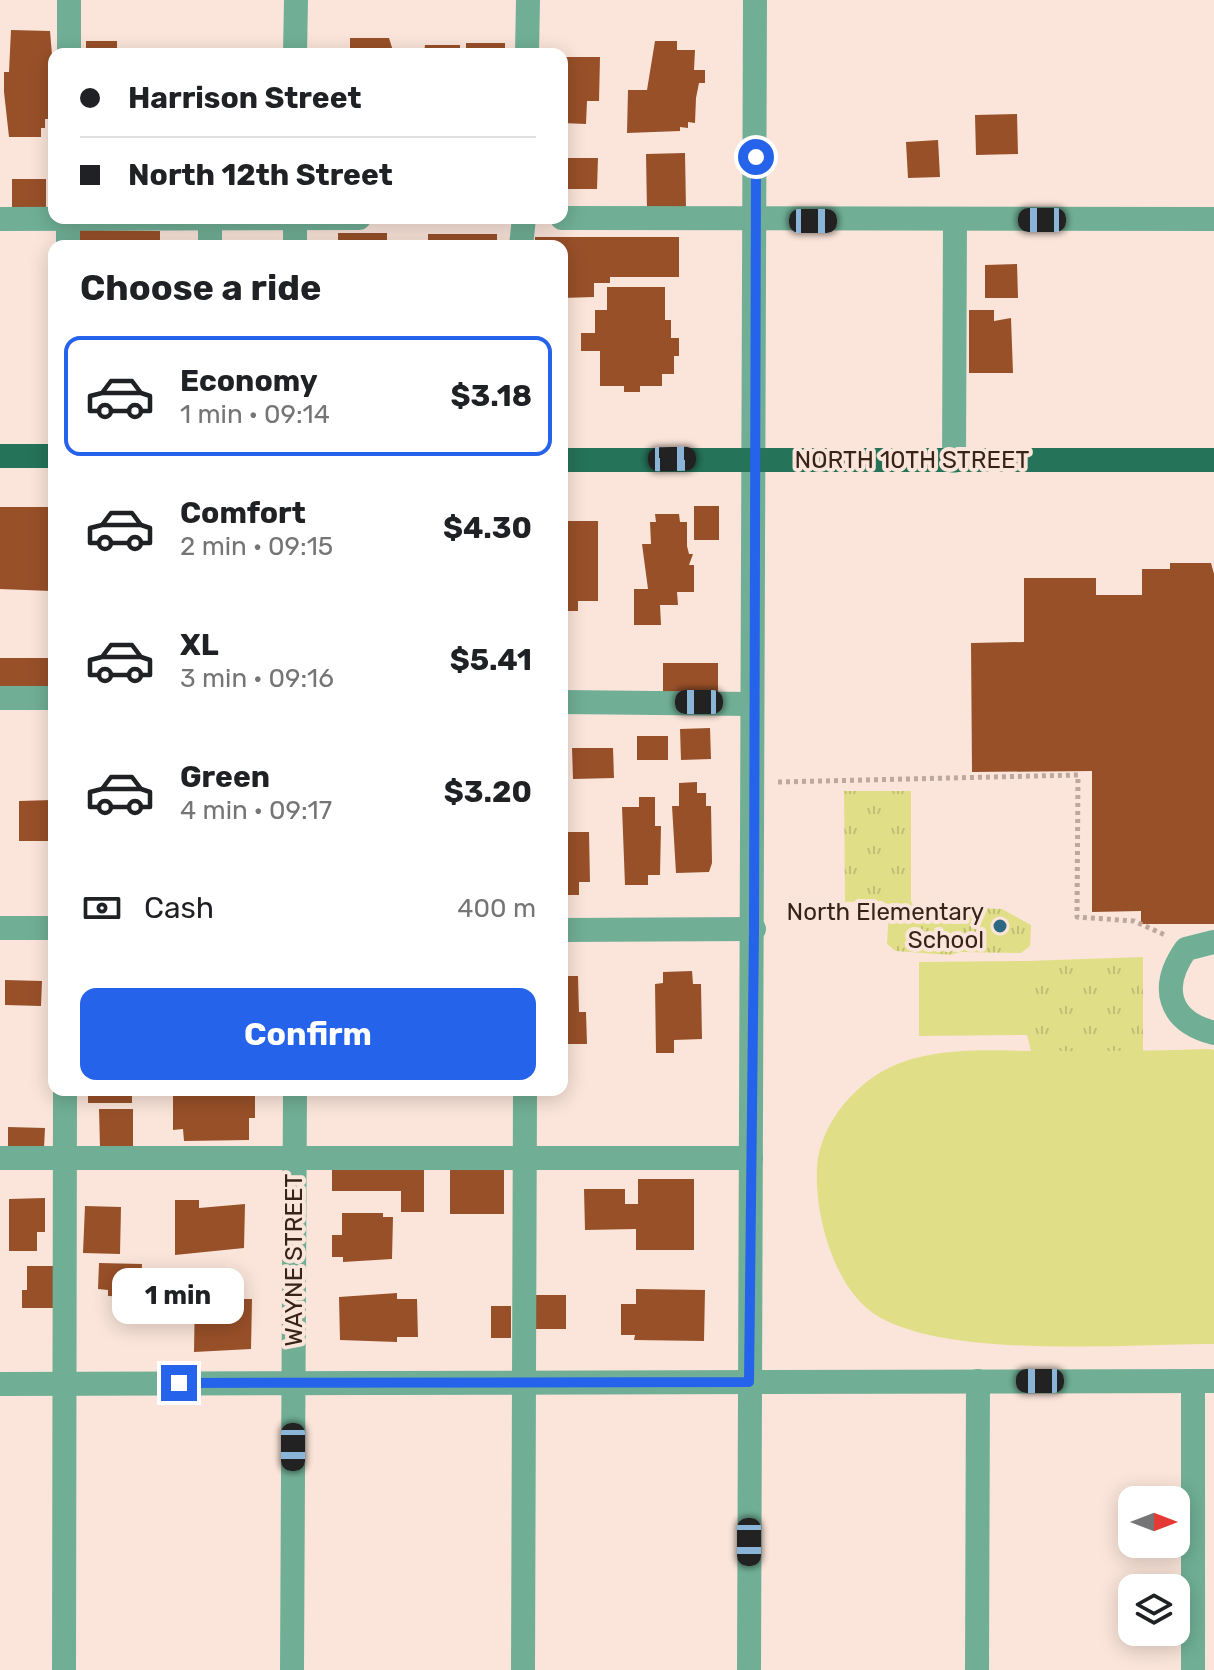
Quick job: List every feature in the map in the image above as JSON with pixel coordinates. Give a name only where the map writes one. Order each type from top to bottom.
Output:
[{"type":"main road","points":[[0,456],[48,456]]},
{"type":"main road","name":"NORTH 10TH STREET","points":[[568,460],[1214,460]]},
{"type":"street","points":[[69,0],[69,48]]},
{"type":"street","points":[[295,48],[296,0]]},
{"type":"street","points":[[527,48],[528,0]]},
{"type":"street","points":[[749,1670],[755,0]]},
{"type":"street","points":[[0,219],[48,218]]},
{"type":"street","points":[[568,218],[1214,219]]},
{"type":"street","points":[[954,461],[955,221]]},
{"type":"street","points":[[0,698],[48,698]]},
{"type":"street","points":[[568,702],[752,704]]},
{"type":"street","points":[[0,928],[48,928]]},
{"type":"street","points":[[568,930],[754,929]]},
{"type":"street","points":[[1214,942],[1186,949],[1176,963],[1170,983],[1176,1014],[1192,1027],[1214,1033]]},
{"type":"street","points":[[64,1670],[65,1096]]},
{"type":"street","name":"WAYNE STREET","points":[[292,1670],[295,1096]]},
{"type":"street","points":[[523,1670],[525,1096]]},
{"type":"street","points":[[0,1158],[751,1158]]},
{"type":"street","points":[[977,1670],[978,1381]]},
{"type":"street","points":[[0,1384],[1204,1381],[1193,1670]]},
{"type":"path","points":[[753,783],[1078,775],[1077,917],[1134,921],[1156,929],[1186,949]]},
{"type":"green space","points":[[844,791],[911,791],[911,901],[914,906],[1002,909],[1031,925],[1030,946],[1021,953],[960,952],[950,955],[896,951],[887,944],[889,911],[883,901],[845,902]]},
{"type":"green space","points":[[1143,957],[1143,1051],[1031,1051],[1027,1035],[1027,961]]},
{"type":"green space","points":[[1027,961],[1027,1035],[919,1036],[919,962]]},
{"type":"green space","points":[[1214,1050],[1214,1344],[1089,1347],[994,1344],[950,1339],[911,1330],[879,1317],[863,1305],[850,1289],[839,1271],[823,1228],[817,1167],[825,1134],[834,1118],[870,1079],[900,1063],[953,1052]]},
{"type":"building","points":[[11,30],[50,31],[48,119],[45,119],[45,128],[41,128],[41,137],[9,137],[4,72],[9,72]]},
{"type":"building","points":[[350,38],[389,38],[392,48],[350,48]]},
{"type":"building","points":[[86,41],[117,41],[117,48],[86,48]]},
{"type":"building","points":[[655,41],[677,41],[677,50],[695,50],[694,70],[705,70],[705,83],[699,83],[696,98],[695,123],[688,122],[688,128],[680,127],[680,131],[627,133],[628,90],[647,90]]},
{"type":"building","points":[[466,43],[505,43],[505,48],[466,48]]},
{"type":"building","points":[[425,45],[460,45],[460,48],[425,48]]},
{"type":"building","points":[[568,57],[600,57],[599,101],[587,101],[586,124],[568,123]]},
{"type":"building","points":[[1017,114],[1018,154],[976,155],[975,115]]},
{"type":"building","points":[[938,140],[940,177],[908,178],[906,142]]},
{"type":"building","points":[[685,153],[686,209],[647,210],[646,154]]},
{"type":"building","points":[[568,158],[598,158],[597,189],[568,189]]},
{"type":"building","points":[[12,179],[46,179],[46,212],[12,211]]},
{"type":"building","points":[[77,230],[160,231],[160,240],[77,240]]},
{"type":"building","points":[[338,233],[387,233],[387,240],[338,240]]},
{"type":"building","points":[[428,234],[497,234],[497,240],[428,240]]},
{"type":"building","points":[[535,237],[679,237],[679,277],[610,277],[610,283],[594,283],[594,297],[568,298],[568,240],[535,240]]},
{"type":"building","points":[[1017,264],[1018,298],[985,298],[985,265]]},
{"type":"building","points":[[607,287],[665,287],[665,320],[671,320],[671,338],[679,338],[679,356],[674,356],[674,374],[662,374],[662,386],[640,386],[640,392],[624,392],[624,386],[600,386],[600,351],[581,351],[581,333],[595,333],[595,310],[607,310]]},
{"type":"building","points":[[969,310],[994,310],[994,321],[1011,318],[1013,373],[969,373]]},
{"type":"building","points":[[694,506],[719,506],[719,540],[694,540]]},
{"type":"building","points":[[0,507],[48,507],[48,591],[0,589]]},
{"type":"building","points":[[655,514],[679,514],[680,522],[687,522],[687,546],[689,554],[693,554],[689,565],[694,565],[694,592],[677,592],[678,605],[660,605],[661,625],[634,625],[634,589],[648,589],[642,544],[651,544],[650,522],[656,522]]},
{"type":"building","points":[[568,521],[598,521],[598,601],[578,601],[578,611],[568,611]]},
{"type":"building","points":[[1170,563],[1211,563],[1214,574],[1214,924],[1141,924],[1141,911],[1092,912],[1092,771],[972,772],[971,643],[1024,642],[1024,578],[1096,578],[1096,595],[1142,595],[1142,569],[1170,569]]},
{"type":"building","points":[[0,658],[48,658],[48,688],[0,688]]},
{"type":"building","points":[[663,663],[718,663],[718,691],[663,692]]},
{"type":"building","points":[[710,728],[711,759],[681,760],[680,729]]},
{"type":"building","points":[[637,736],[668,736],[668,760],[637,760]]},
{"type":"building","points":[[572,748],[613,748],[614,778],[573,779]]},
{"type":"building","points":[[697,782],[697,793],[706,793],[706,806],[711,806],[712,863],[709,872],[676,873],[672,806],[679,806],[679,783]]},
{"type":"building","points":[[639,797],[655,797],[655,826],[661,826],[660,875],[648,875],[648,885],[625,885],[622,807],[639,807]]},
{"type":"building","points":[[48,800],[48,841],[19,841],[19,801]]},
{"type":"building","points":[[568,832],[589,832],[590,882],[579,882],[579,895],[568,895]]},
{"type":"building","points":[[692,971],[693,984],[701,984],[702,1039],[674,1040],[674,1053],[656,1053],[655,984],[663,983],[663,972]]},
{"type":"building","points":[[568,976],[578,976],[579,1012],[586,1012],[587,1044],[568,1044]]},
{"type":"building","points":[[5,980],[42,981],[41,1006],[5,1005]]},
{"type":"building","points":[[88,1096],[132,1096],[132,1103],[88,1103]]},
{"type":"building","points":[[173,1096],[255,1096],[255,1118],[249,1118],[249,1140],[184,1141],[183,1129],[173,1130]]},
{"type":"building","points":[[99,1109],[133,1109],[133,1147],[100,1147]]},
{"type":"building","points":[[8,1127],[45,1128],[44,1148],[8,1147]]},
{"type":"building","points":[[398,1165],[398,1170],[424,1170],[424,1212],[401,1212],[401,1191],[332,1191],[332,1166]]},
{"type":"building","points":[[450,1165],[504,1165],[504,1214],[450,1214]]},
{"type":"building","points":[[638,1179],[694,1179],[694,1250],[636,1250],[636,1229],[585,1230],[584,1189],[625,1189],[625,1204],[638,1204]]},
{"type":"building","points":[[45,1198],[45,1232],[37,1232],[37,1251],[9,1251],[9,1199]]},
{"type":"building","points":[[175,1200],[199,1200],[199,1208],[245,1204],[244,1248],[175,1255]]},
{"type":"building","points":[[85,1206],[121,1207],[120,1254],[83,1253]]},
{"type":"building","points":[[342,1213],[383,1213],[383,1217],[393,1217],[392,1259],[343,1262],[343,1257],[332,1257],[332,1235],[342,1235]]},
{"type":"building","points":[[99,1263],[142,1264],[141,1297],[108,1296],[108,1290],[98,1289]]},
{"type":"building","points":[[27,1266],[57,1266],[57,1308],[22,1308],[22,1290],[27,1290]]},
{"type":"building","points":[[195,1289],[244,1290],[244,1299],[252,1299],[251,1349],[194,1352]]},
{"type":"building","points":[[636,1289],[705,1290],[704,1341],[634,1340],[635,1335],[621,1335],[621,1304],[636,1304]]},
{"type":"building","points":[[397,1293],[397,1299],[417,1299],[418,1337],[397,1337],[397,1342],[340,1340],[339,1297]]},
{"type":"building","points":[[535,1295],[566,1295],[566,1329],[535,1329]]},
{"type":"building","points":[[491,1306],[511,1306],[511,1338],[491,1338]]},
{"type":"place","name":"North Elementary School","points":[[1000,926]]},
{"type":"route","points":[[179,1383],[749,1382],[754,929],[752,704],[756,157]]}]
